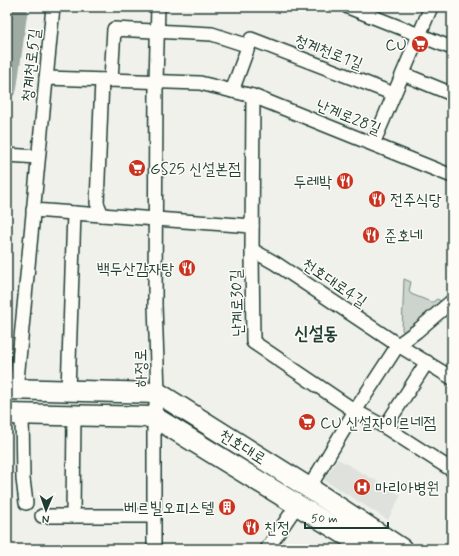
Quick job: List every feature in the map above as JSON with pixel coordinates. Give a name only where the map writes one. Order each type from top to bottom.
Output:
[{"type":"main road","points":[[11,390],[158,393]]},
{"type":"main road","name":"천호대로","points":[[158,393],[309,488],[402,549]]},
{"type":"main road","name":"천호대로","points":[[15,414],[154,417],[369,549]]},
{"type":"street","name":"청계천로5길","points":[[11,390],[33,210],[53,7]]},
{"type":"street","name":"하정로","points":[[154,549],[154,417],[158,393],[155,305],[156,82],[158,7]]},
{"type":"street","points":[[348,7],[452,48]]},
{"type":"street","points":[[373,144],[431,7]]},
{"type":"street","points":[[102,215],[97,203],[106,80],[114,29],[212,34],[250,43],[232,91]]},
{"type":"street","name":"청계천로1길","points":[[250,43],[394,94]]},
{"type":"street","points":[[403,74],[452,94]]},
{"type":"street","name":"난계로28길","points":[[46,78],[200,83],[253,96],[452,176]]},
{"type":"street","name":"난계로30길","points":[[253,96],[253,342],[356,411],[385,427],[452,470]]},
{"type":"street","points":[[7,155],[38,157]]},
{"type":"street","points":[[33,210],[252,226]]},
{"type":"street","points":[[68,391],[74,213]]},
{"type":"street","name":"천호대로4길","points":[[252,250],[275,263],[398,345],[452,378]]},
{"type":"street","points":[[309,488],[398,345],[452,301]]},
{"type":"street","points":[[385,427],[427,362]]},
{"type":"street","points":[[15,414],[26,503]]},
{"type":"street","points":[[73,516],[74,415]]},
{"type":"street","points":[[268,549],[298,505]]},
{"type":"street","points":[[42,516],[154,516]]},
{"type":"shaded area","points":[[404,279],[411,282],[409,291],[411,294],[431,302],[437,299],[441,301],[407,335],[402,330]]},
{"type":"shaded area","name":"마리아병원","points":[[338,459],[401,495],[388,520],[324,480]]},
{"type":"waterway","points":[[7,88],[18,7]]},
{"type":"place","name":"CU","points":[[420,44]]},
{"type":"place","name":"GS25 신설본점","points":[[137,168]]},
{"type":"place","name":"두레박","points":[[345,181]]},
{"type":"place","name":"전주식당","points":[[377,199]]},
{"type":"place","name":"준호네","points":[[371,235]]},
{"type":"place","name":"백두산감자탕","points":[[187,268]]},
{"type":"place","name":"CU 신설자이르네점","points":[[307,422]]},
{"type":"place","name":"마리아병원","points":[[362,487]]},
{"type":"place","name":"베르빌오피스텔","points":[[227,507]]},
{"type":"place","name":"친정","points":[[251,527]]},
{"type":"district","name":"신설동","points":[[316,333]]}]
